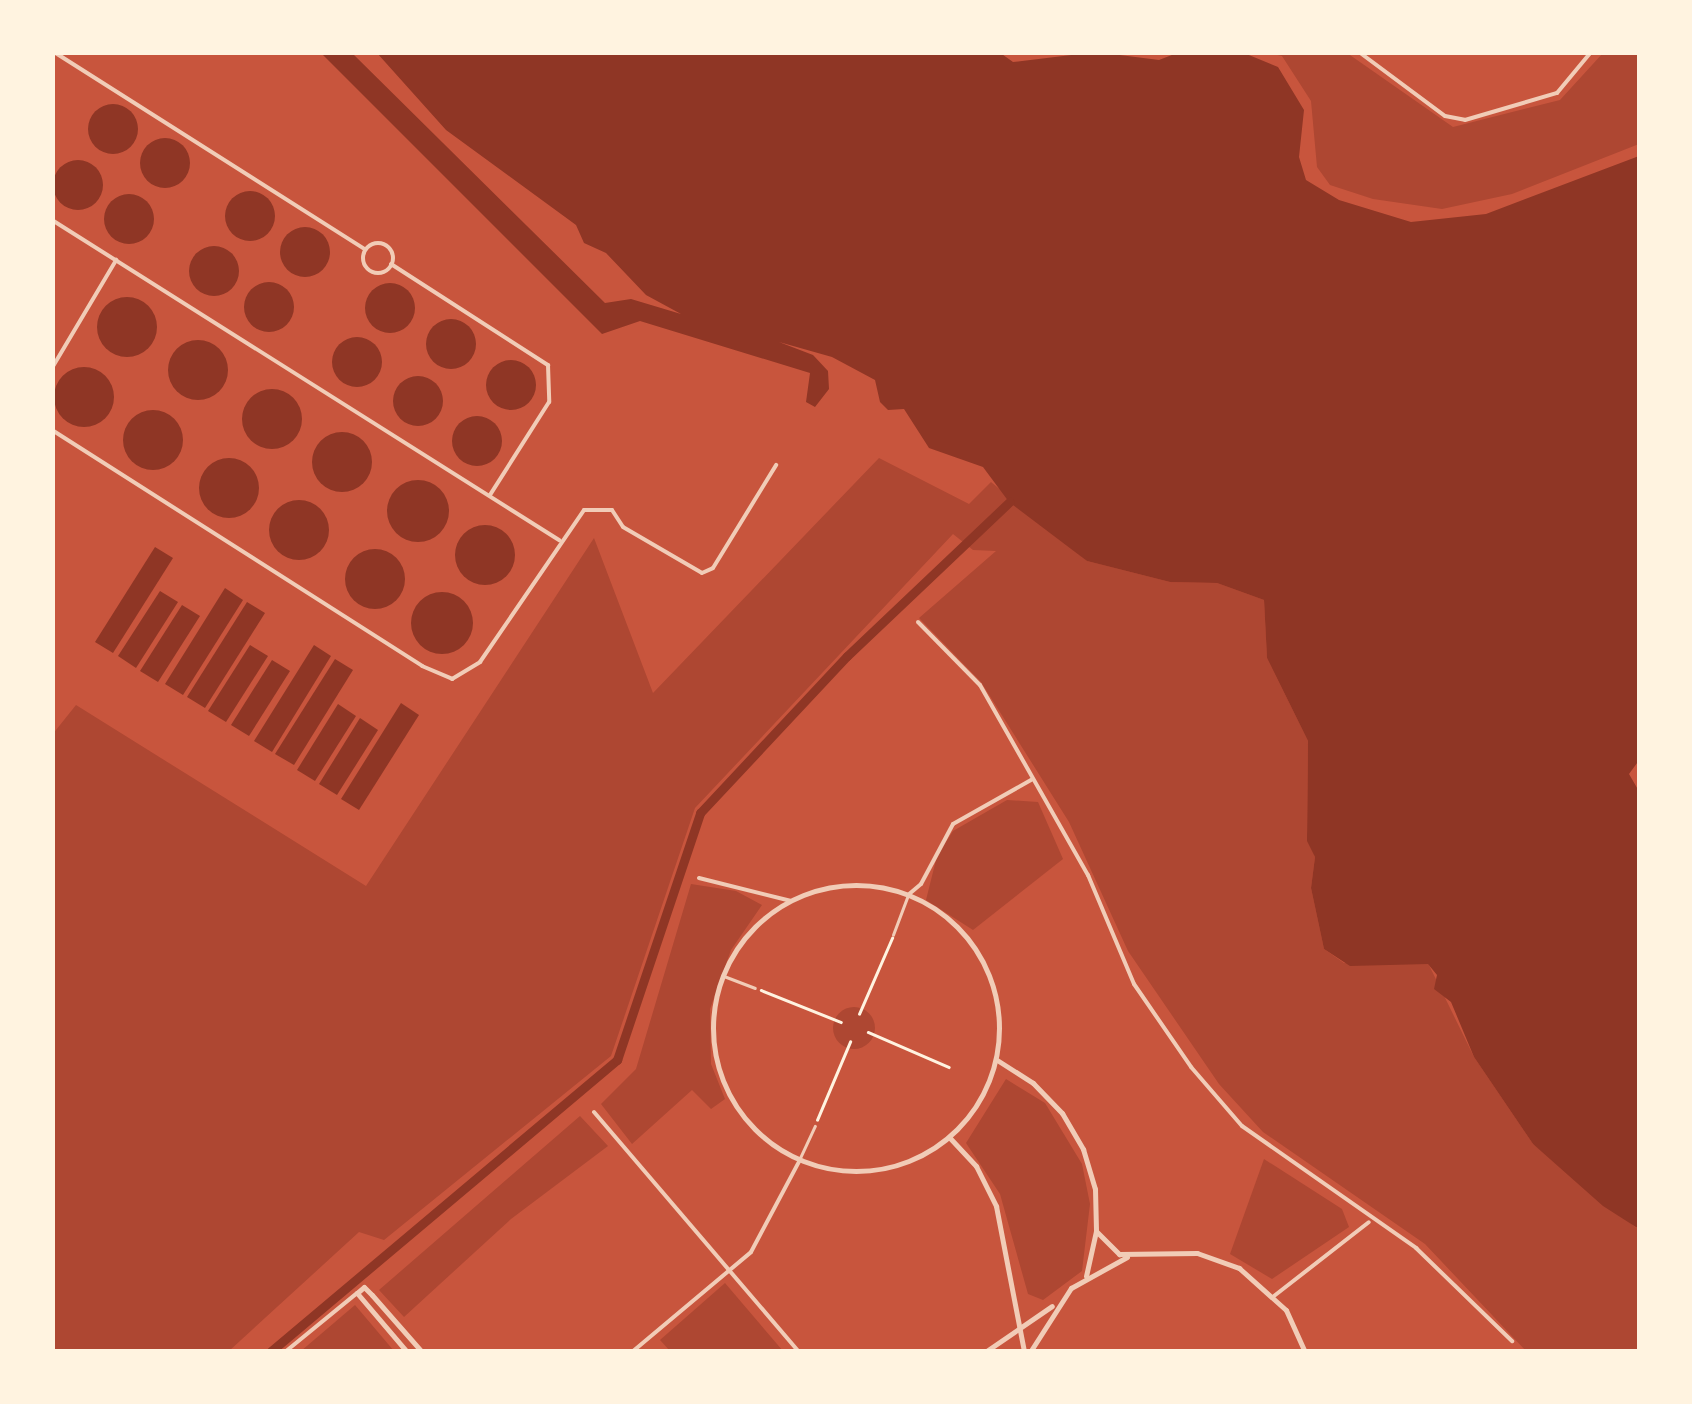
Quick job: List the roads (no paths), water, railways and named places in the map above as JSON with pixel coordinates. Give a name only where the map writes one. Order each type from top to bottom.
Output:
[{"type":"street","points":[[54,52],[366,250],[385,245],[391,264],[548,365],[549,402],[489,496]]},
{"type":"street","points":[[1358,52],[1454,120],[1558,93],[1591,52]]},
{"type":"street","points":[[52,220],[559,540]]},
{"type":"street","points":[[366,250],[363,260],[373,272],[391,264]]},
{"type":"street","points":[[52,368],[116,260]]},
{"type":"street","points":[[52,430],[422,666],[452,679],[480,662],[559,540],[584,510],[608,508],[622,527],[702,573],[713,568],[776,465]]},
{"type":"street","points":[[918,622],[980,685],[1088,874],[1134,984],[1191,1067],[1242,1126],[1438,1266],[1512,1342]]},
{"type":"street","points":[[908,895],[953,824],[1032,780]]},
{"type":"street","points":[[699,878],[792,901]]},
{"type":"street","points":[[849,886],[908,895],[964,933],[984,961],[1000,1026],[997,1060],[977,1103],[949,1138],[922,1154],[862,1170],[800,1160],[760,1134],[730,1096],[713,1035],[724,976],[752,931],[792,901],[849,886]]},
{"type":"street","points":[[997,1060],[1032,1082],[1075,1136],[1094,1189],[1096,1231],[1086,1276]]},
{"type":"street","points":[[594,1112],[799,1352]]},
{"type":"street","points":[[949,1138],[992,1197],[1027,1352]]},
{"type":"street","points":[[632,1352],[758,1242],[800,1160]]},
{"type":"street","points":[[1274,1296],[1370,1221]]},
{"type":"street","points":[[1096,1231],[1108,1250],[1130,1256]]},
{"type":"street","points":[[1027,1352],[1055,1305],[1086,1276],[1130,1256],[1174,1250],[1208,1256],[1239,1268],[1274,1296],[1306,1352]]},
{"type":"street","points":[[286,1352],[364,1287],[422,1352]]},
{"type":"street","points":[[357,1293],[406,1352]]},
{"type":"street","points":[[985,1352],[1022,1320],[1055,1305]]},
{"type":"street","points":[[1022,1320],[1039,1331]]},
{"type":"lane","points":[[893,935],[908,895]]},
{"type":"lane","points":[[724,976],[755,988]]},
{"type":"lane","points":[[800,1160],[815,1126]]},
{"type":"waterway","points":[[270,1352],[617,1060],[700,813],[847,656],[1009,502]]}]
